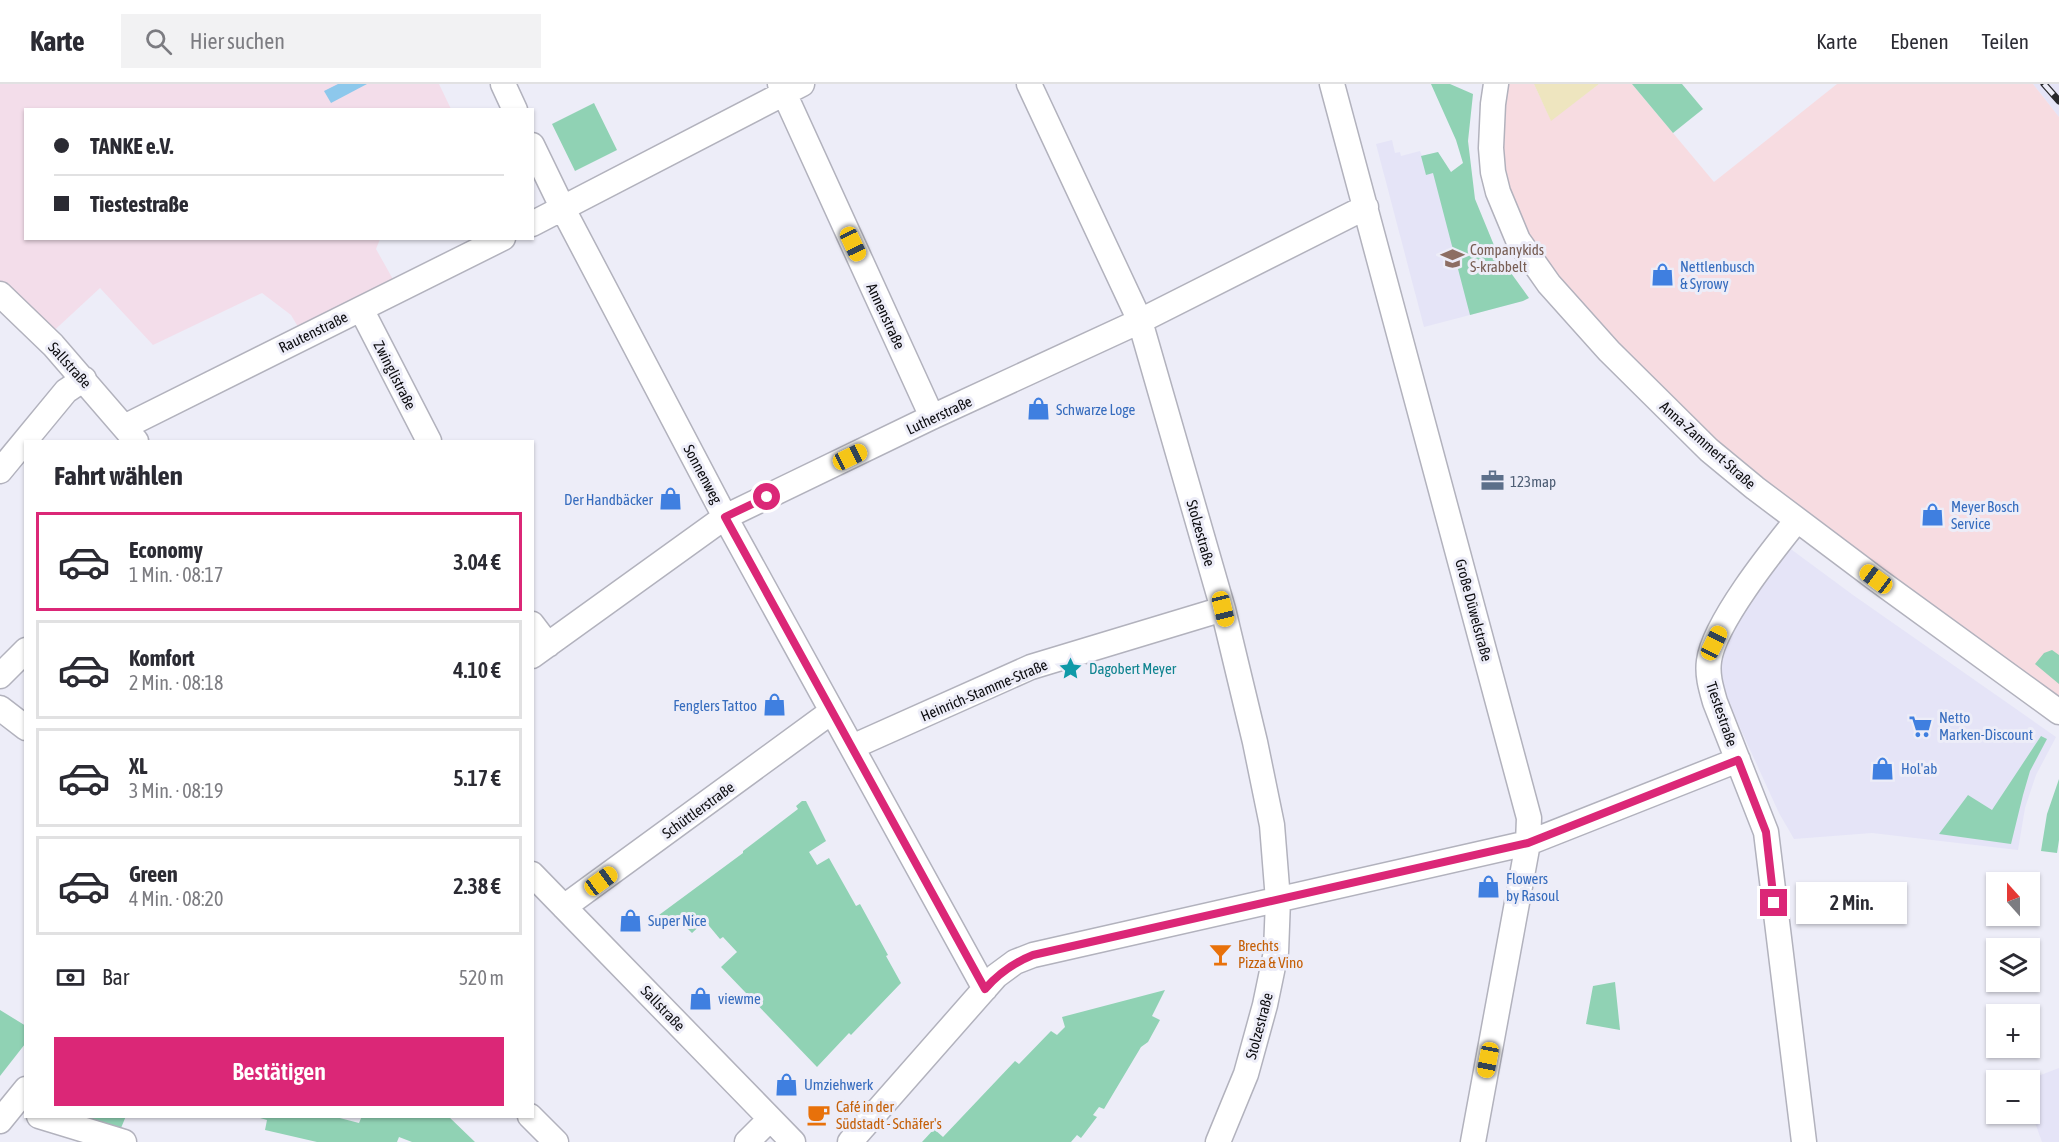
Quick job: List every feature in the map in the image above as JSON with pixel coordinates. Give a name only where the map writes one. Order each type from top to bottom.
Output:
[{"type":"street","points":[[503,84],[514,108]]},
{"type":"street","name":"Stolzestraße","points":[[1029,84],[1140,321],[1223,609],[1256,742],[1272,825],[1278,900],[1276,952],[1265,1005],[1246,1074],[1218,1142]]},
{"type":"street","name":"Große Düwelstraße","points":[[1332,84],[1529,818],[1528,843],[1473,1142]]},
{"type":"street","name":"Anna-Zammert-Straße","points":[[1496,84],[1491,148],[1493,172],[1498,192],[1518,240],[1549,284],[1609,351],[1709,450],[1797,520],[2059,712]]},
{"type":"street","points":[[534,223],[789,87]]},
{"type":"street","name":"Annenstraße","points":[[789,87],[933,417]]},
{"type":"street","name":"Sonnenweg","points":[[534,149],[725,517],[985,989]]},
{"type":"street","name":"Lutherstraße","points":[[540,651],[725,517],[1140,321],[1366,207]]},
{"type":"street","name":"Rautenstraße","points":[[130,434],[361,309],[499,240]]},
{"type":"street","name":"Sallstraße","points":[[0,294],[53,345],[130,434]]},
{"type":"street","name":"Zwinglistraße","points":[[361,309],[428,440]]},
{"type":"street","points":[[26,440],[66,391],[84,379]]},
{"type":"street","points":[[0,471],[24,442]]},
{"type":"street","name":"Tiestestraße","points":[[1797,520],[1725,619],[1709,661],[1709,681],[1715,702],[1766,832],[1804,1142]]},
{"type":"street","name":"Heinrich-Stamme-Straße","points":[[852,747],[1031,667],[1223,609]]},
{"type":"street","points":[[534,631],[540,651]]},
{"type":"street","points":[[0,676],[24,652]]},
{"type":"street","points":[[0,708],[24,726]]},
{"type":"street","name":"Schüttlerstraße","points":[[564,907],[831,712]]},
{"type":"street","points":[[850,1142],[996,976],[1015,962],[1033,955],[1528,843],[1738,760]]},
{"type":"street","name":"Sallstraße","points":[[534,876],[793,1142]]},
{"type":"street","points":[[46,1118],[124,1142]]},
{"type":"street","points":[[532,1118],[556,1142]]},
{"type":"street","points":[[747,1142],[770,1119]]},
{"type":"shaded area","points":[[0,84],[439,84],[451,108],[24,108],[24,240],[380,240],[376,249],[399,290],[304,337],[291,315],[262,293],[153,345],[100,288],[46,338],[0,294]]},
{"type":"shaded area","points":[[1502,84],[1534,84],[1551,120],[1599,84],[1632,84],[1714,182],[1837,84],[2033,84],[2059,117],[2059,712],[1876,579],[1609,351],[1498,192]]},
{"type":"shaded area","points":[[2033,84],[2059,84],[2059,117]]},
{"type":"shaded area","name":"Companykids S-krabbelt","points":[[1392,140],[1395,153],[1400,152],[1401,156],[1420,151],[1422,156],[1438,152],[1523,301],[1424,327],[1376,144]]},
{"type":"shaded area","points":[[1788,547],[2056,737],[2036,775],[2025,808],[2018,850],[1872,833],[1794,839],[1779,813],[1725,695],[1721,665],[1733,628]]},
{"type":"shaded area","points":[[2059,1068],[2059,1142],[2042,1142],[2035,1124],[2040,1124],[2040,1075]]},
{"type":"green space","points":[[1431,84],[1450,84],[1473,94],[1468,141],[1475,199],[1498,255],[1529,298],[1523,301],[1470,315],[1433,173],[1426,175],[1421,156],[1438,152],[1451,172],[1463,163],[1456,140]]},
{"type":"green space","points":[[1632,84],[1682,84],[1703,109],[1673,133]]},
{"type":"green space","points":[[594,103],[617,150],[575,171],[552,124]]},
{"type":"green space","points":[[2052,650],[2059,655],[2059,684],[2035,664],[2044,653]]},
{"type":"green space","points":[[2041,736],[2047,739],[2030,771],[2011,844],[1939,834],[1968,795],[1992,810]]},
{"type":"green space","points":[[2059,779],[2057,853],[2041,851],[2047,814]]},
{"type":"green space","points":[[806,801],[826,841],[809,852],[817,865],[829,858],[856,906],[860,904],[901,983],[817,1067],[721,967],[737,952],[723,937],[720,939],[705,921],[692,933],[680,921],[672,929],[659,915],[743,853],[798,809],[796,806]]},
{"type":"green space","points":[[1615,982],[1620,1030],[1586,1024],[1593,986]]},
{"type":"green space","points":[[1165,990],[1152,1016],[1160,1020],[1148,1042],[1141,1047],[1104,1109],[1099,1107],[1093,1115],[1097,1117],[1081,1138],[1077,1135],[1071,1142],[922,1142],[934,1129],[943,1137],[1015,1061],[1019,1064],[1051,1031],[1057,1035],[1065,1027],[1062,1017]]},
{"type":"green space","points":[[0,1010],[24,1025],[24,1045],[0,1076]]},
{"type":"green space","points":[[88,1118],[125,1118],[121,1128]]},
{"type":"green space","points":[[260,1118],[340,1118],[359,1123],[361,1118],[450,1118],[475,1142],[412,1142],[399,1137],[397,1142],[317,1142],[265,1130],[267,1120]]},
{"type":"sand","points":[[1534,84],[1599,84],[1551,121]]},
{"type":"water","points":[[338,84],[367,84],[331,103],[324,91]]},
{"type":"railway","points":[[2044,84],[2059,101]]},
{"type":"place","name":"Companykids S-krabbelt","points":[[1452,258]]},
{"type":"place","name":"Nettlenbusch & Syrowy","points":[[1662,275]]},
{"type":"place","name":"Schwarze Loge","points":[[1038,409]]},
{"type":"place","name":"123map","points":[[1492,481]]},
{"type":"place","name":"Der Handbäcker","points":[[671,499]]},
{"type":"place","name":"Meyer Bosch Service","points":[[1933,515]]},
{"type":"place","name":"Dagobert Meyer","points":[[1071,668]]},
{"type":"place","name":"Fenglers Tattoo","points":[[775,705]]},
{"type":"place","name":"Netto Marken-Discount","points":[[1921,726]]},
{"type":"place","name":"Hol'ab","points":[[1883,768]]},
{"type":"place","name":"Flowers by Rasoul","points":[[1488,887]]},
{"type":"place","name":"Super Nice","points":[[630,920]]},
{"type":"place","name":"Brechts Pizza & Vino","points":[[1220,954]]},
{"type":"place","name":"viewme","points":[[700,998]]},
{"type":"place","name":"Umziehwerk","points":[[786,1084]]},
{"type":"place","name":"Café in der Südstadt - Schäfer's","points":[[818,1115]]},
{"type":"route","points":[[767,497],[725,517],[985,989],[996,976],[1015,962],[1033,955],[1528,843],[1738,760],[1766,832],[1774,903]]}]
